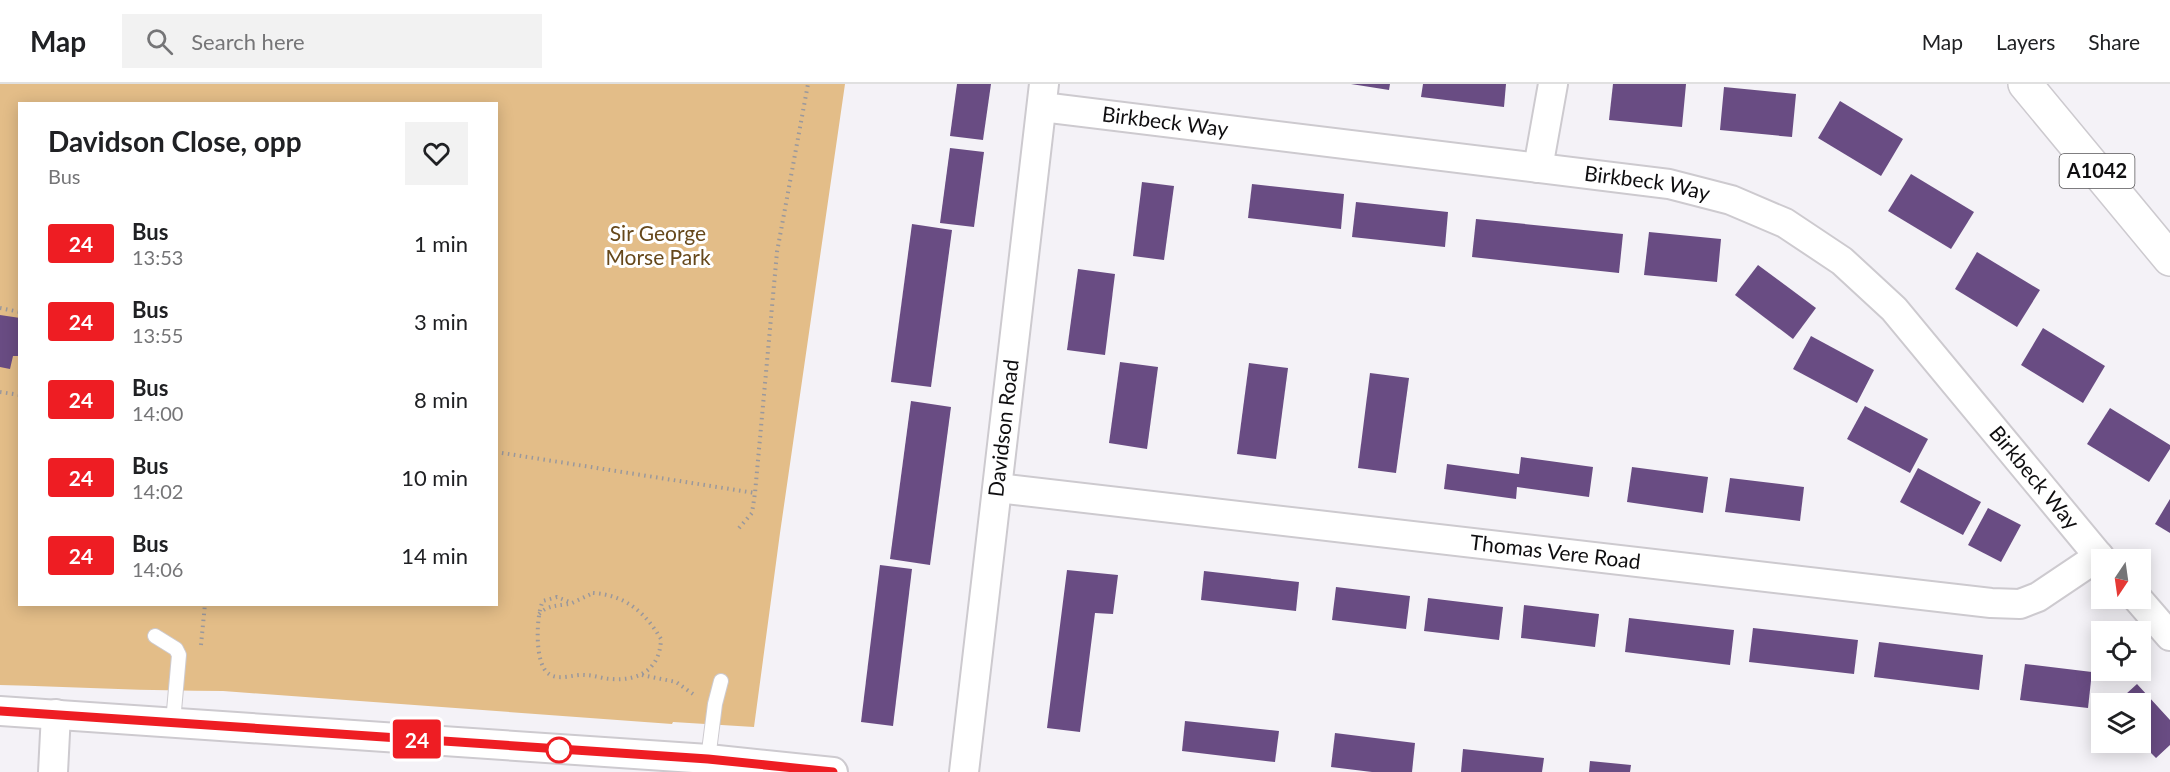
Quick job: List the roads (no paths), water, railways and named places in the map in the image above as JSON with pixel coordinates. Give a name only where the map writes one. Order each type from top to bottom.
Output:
[{"type":"highway","name":"A1042","points":[[2025,84],[2170,259]]},
{"type":"street","points":[[1538,168],[1553,84]]},
{"type":"street","name":"Birkbeck Way","points":[[1043,95],[1538,168],[1669,184],[1731,200],[1785,223],[1842,261],[1894,309],[2094,549]]},
{"type":"street","name":"Davidson Road","points":[[964,772],[1043,95]]},
{"type":"street","name":"Thomas Vere Road","points":[[998,488],[1991,603],[2020,604],[2038,597],[2091,564]]},
{"type":"street","points":[[2147,609],[2170,636]]},
{"type":"street","points":[[0,711],[173,722],[550,761],[708,759],[833,772]]},
{"type":"street","points":[[53,772],[56,714]]},
{"type":"lane","points":[[155,636],[176,649],[179,655],[173,722]]},
{"type":"lane","points":[[708,759],[715,704],[721,681]]},
{"type":"park label","name":"Sir George Morse Park","points":[[658,246]]}]
